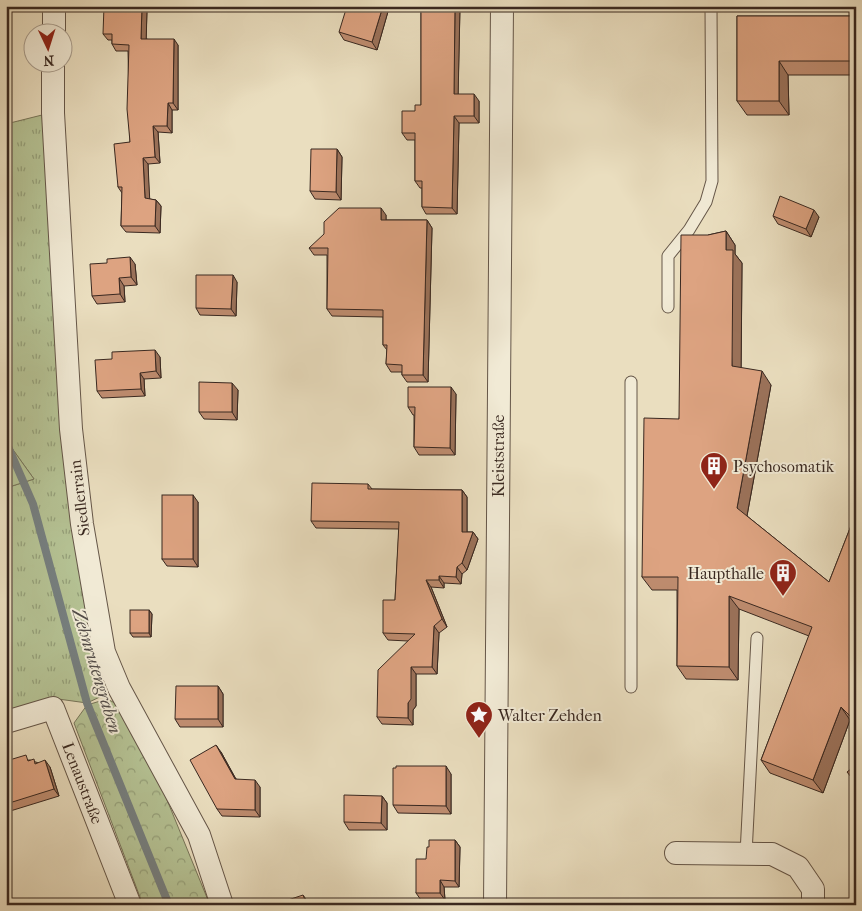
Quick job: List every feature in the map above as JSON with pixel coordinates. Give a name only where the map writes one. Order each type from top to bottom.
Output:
[{"type":"street","points":[[54,6],[54,22]]},
{"type":"street","name":"Kleiststraße","points":[[495,905],[502,6]]},
{"type":"street","name":"Siedlerrain","points":[[53,72],[53,113],[71,429],[82,524],[104,652],[119,688],[199,835],[222,905]]},
{"type":"street","name":"Lenaustraße","points":[[6,722],[53,708],[130,905]]},
{"type":"street","points":[[676,854],[772,854],[798,868],[813,888],[813,905]]},
{"type":"lane","points":[[668,308],[668,256],[689,230],[706,202],[712,181],[711,6]]},
{"type":"lane","points":[[631,382],[631,687]]},
{"type":"lane","points":[[746,854],[757,638]]},
{"type":"green space","points":[[42,115],[71,429],[119,688],[87,703],[51,698],[6,712],[6,488],[34,479],[6,440],[6,124]]},
{"type":"green space","points":[[6,440],[34,479],[6,488]]},
{"type":"green space","points":[[107,699],[119,705],[156,773],[210,905],[143,905],[74,723],[87,705]]},
{"type":"building","points":[[104,6],[142,6],[141,39],[174,39],[173,103],[168,103],[167,126],[153,126],[155,157],[143,158],[145,198],[156,200],[155,226],[121,226],[122,187],[118,187],[114,144],[130,142],[127,109],[129,45],[112,44],[112,34],[103,34]]},
{"type":"building","points":[[347,6],[383,6],[372,42],[339,32]]},
{"type":"building","points":[[421,6],[455,6],[454,94],[474,94],[474,116],[454,116],[452,208],[422,207],[422,181],[415,181],[415,133],[402,133],[402,111],[415,111],[415,105],[421,105]]},
{"type":"building","points":[[737,16],[856,16],[856,61],[779,61],[779,101],[737,101]]},
{"type":"building","points":[[311,149],[337,149],[336,192],[310,191]]},
{"type":"building","points":[[780,196],[814,210],[806,229],[773,216]]},
{"type":"building","points":[[339,208],[381,208],[381,220],[427,220],[423,375],[402,375],[402,365],[386,364],[387,345],[383,345],[383,310],[327,309],[328,248],[309,248],[324,234],[324,222]]},
{"type":"building","points":[[726,231],[726,250],[733,250],[732,366],[762,371],[737,508],[829,582],[856,513],[856,669],[853,675],[856,678],[856,722],[841,707],[813,780],[761,760],[812,627],[729,596],[729,667],[677,666],[678,577],[642,577],[644,418],[679,419],[681,235],[708,235]]},
{"type":"building","points":[[130,257],[131,277],[119,278],[120,294],[92,296],[90,264],[107,263],[107,259]]},
{"type":"building","points":[[196,275],[233,275],[231,309],[196,308]]},
{"type":"building","points":[[155,350],[156,371],[140,373],[141,389],[97,391],[95,360],[112,359],[112,352]]},
{"type":"building","points":[[199,382],[232,383],[232,412],[199,412]]},
{"type":"building","points":[[408,387],[451,387],[450,448],[414,447],[415,407],[408,407]]},
{"type":"building","points":[[312,483],[368,484],[368,489],[462,490],[462,532],[473,532],[462,563],[457,567],[456,577],[439,576],[439,580],[426,580],[442,619],[434,626],[432,667],[411,667],[411,699],[408,703],[408,718],[377,717],[378,670],[415,634],[383,633],[383,600],[395,600],[399,522],[311,521]]},
{"type":"building","points":[[162,495],[193,495],[193,559],[162,559]]},
{"type":"building","points":[[130,610],[149,610],[149,633],[130,633]]},
{"type":"building","points":[[176,686],[218,686],[218,719],[175,719]]},
{"type":"building","points":[[216,745],[235,779],[255,780],[255,810],[217,809],[190,760]]},
{"type":"building","points":[[26,755],[28,761],[34,759],[35,764],[45,760],[54,789],[6,804],[6,761]]},
{"type":"building","points":[[856,765],[856,783],[847,772]]},
{"type":"building","points":[[396,766],[446,766],[446,806],[393,805],[393,768],[396,768]]},
{"type":"building","points":[[344,795],[382,796],[381,823],[344,822]]},
{"type":"building","points":[[429,840],[455,840],[455,881],[440,880],[440,893],[416,893],[416,859],[426,859]]},
{"type":"building","points":[[303,895],[307,905],[276,904]]},
{"type":"building","points":[[375,903],[376,905],[313,905],[315,904]]},
{"type":"waterway","name":"Zehnrutengraben","points":[[6,442],[33,504],[87,703],[169,905]]},
{"type":"place","name":"Psychosomatik","points":[[714,490]]},
{"type":"place","name":"Haupthalle","points":[[783,597]]},
{"type":"place","name":"Walter Zehden","points":[[479,739]]}]
